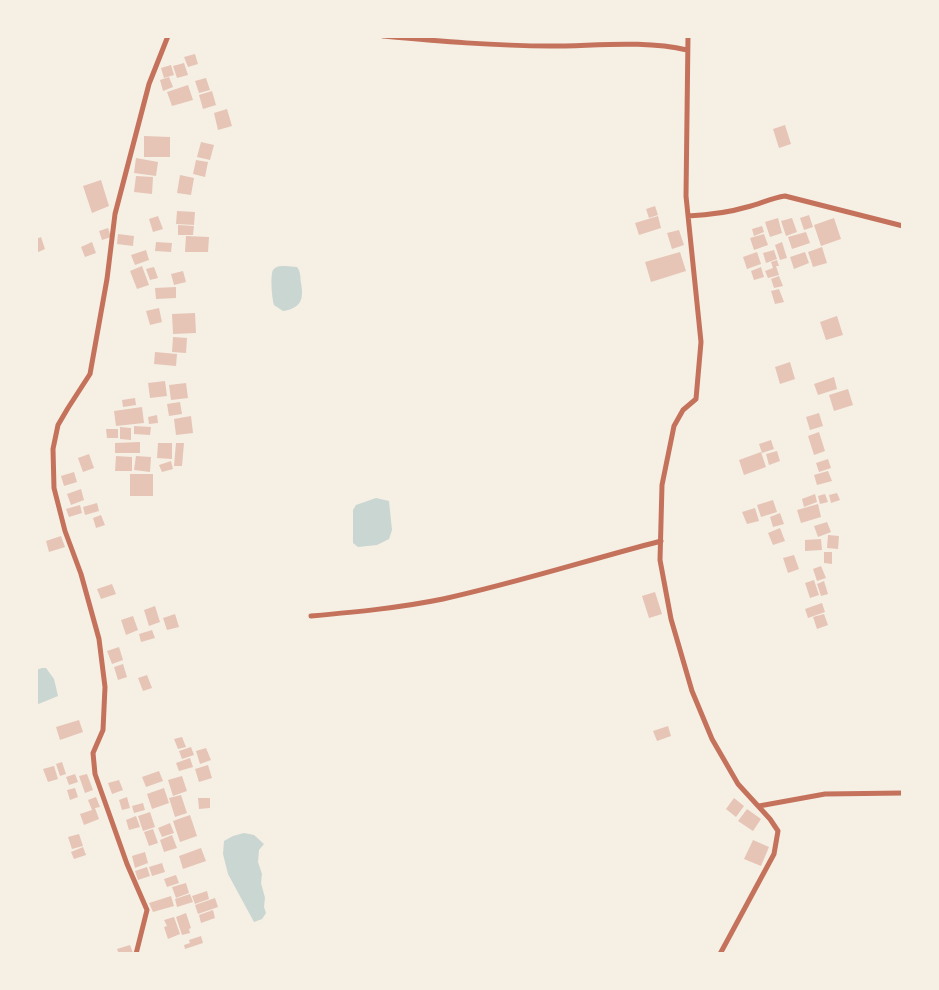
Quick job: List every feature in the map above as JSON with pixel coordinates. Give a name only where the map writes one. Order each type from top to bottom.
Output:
[{"type":"street","points":[[136,954],[147,910],[127,864],[95,774],[93,752],[103,730],[105,687],[100,639],[58,505],[54,488],[53,450],[58,426],[90,374],[107,279],[115,214],[149,84],[168,36]]},
{"type":"street","points":[[383,36],[516,46],[620,45],[673,47],[687,50]]},
{"type":"street","points":[[688,36],[686,196],[701,342],[696,399],[683,410],[674,426],[662,485],[660,560],[671,620],[692,691],[712,739],[738,784],[759,806],[778,831],[774,854],[720,954]]},
{"type":"street","points":[[688,216],[729,212],[785,196],[903,226]]},
{"type":"street","points":[[311,616],[391,608],[443,599],[498,586],[661,540]]},
{"type":"street","points":[[759,806],[825,794],[903,793]]},
{"type":"shaded area","points":[[278,266],[297,267],[302,294],[300,302],[294,308],[283,311],[274,305],[272,277],[274,269]]},
{"type":"shaded area","points":[[376,498],[389,501],[392,530],[389,539],[377,545],[358,547],[353,543],[353,510],[356,505]]},
{"type":"shaded area","points":[[46,668],[54,679],[58,696],[36,705],[36,670]]},
{"type":"shaded area","points":[[244,833],[254,835],[264,844],[259,850],[258,862],[262,874],[261,883],[266,913],[262,919],[254,922],[228,874],[223,854],[224,841]]},
{"type":"building","points":[[195,54],[198,64],[188,67],[184,57]]},
{"type":"building","points":[[184,63],[188,75],[177,78],[173,66]]},
{"type":"building","points":[[171,65],[174,75],[164,78],[161,68]]},
{"type":"building","points":[[169,77],[173,87],[163,91],[160,80]]},
{"type":"building","points":[[206,78],[210,90],[199,93],[195,81]]},
{"type":"building","points":[[188,85],[193,100],[172,106],[167,92]]},
{"type":"building","points":[[212,91],[216,105],[203,109],[199,95]]},
{"type":"building","points":[[227,109],[232,126],[218,130],[214,113]]},
{"type":"building","points":[[785,125],[791,144],[779,148],[773,129]]},
{"type":"building","points":[[144,136],[170,137],[170,157],[144,157]]},
{"type":"building","points":[[201,142],[214,145],[210,160],[197,157]]},
{"type":"building","points":[[136,158],[158,162],[156,176],[134,173]]},
{"type":"building","points":[[196,160],[208,162],[205,177],[193,174]]},
{"type":"building","points":[[180,175],[194,178],[191,195],[177,193]]},
{"type":"building","points":[[136,176],[153,177],[152,194],[134,192]]},
{"type":"building","points":[[101,180],[109,206],[92,213],[83,186]]},
{"type":"building","points":[[655,206],[658,215],[649,218],[646,209]]},
{"type":"building","points":[[177,211],[195,212],[194,225],[176,224]]},
{"type":"building","points":[[809,215],[813,227],[804,230],[800,218]]},
{"type":"building","points":[[158,216],[163,229],[153,232],[149,219]]},
{"type":"building","points":[[658,216],[661,228],[639,235],[635,223]]},
{"type":"building","points":[[778,218],[782,233],[770,237],[765,222]]},
{"type":"building","points":[[792,218],[797,232],[786,236],[781,221]]},
{"type":"building","points":[[834,218],[841,239],[821,246],[814,225]]},
{"type":"building","points":[[178,225],[194,226],[193,235],[178,235]]},
{"type":"building","points":[[762,226],[764,232],[754,236],[752,229]]},
{"type":"building","points":[[108,228],[111,237],[102,240],[99,231]]},
{"type":"building","points":[[679,230],[684,245],[672,249],[667,233]]},
{"type":"building","points":[[806,232],[810,243],[792,249],[788,237]]},
{"type":"building","points":[[118,234],[134,236],[133,246],[117,244]]},
{"type":"building","points":[[764,234],[768,245],[754,250],[750,238]]},
{"type":"building","points":[[186,236],[209,237],[208,252],[185,252]]},
{"type":"building","points":[[41,237],[45,249],[36,253],[36,239]]},
{"type":"building","points":[[92,242],[96,253],[85,257],[81,247]]},
{"type":"building","points":[[156,242],[172,243],[171,252],[155,251]]},
{"type":"building","points":[[782,242],[787,258],[780,260],[775,245]]},
{"type":"building","points":[[822,247],[827,263],[813,267],[808,252]]},
{"type":"building","points":[[146,250],[149,260],[135,265],[131,255]]},
{"type":"building","points":[[774,250],[777,259],[766,263],[763,253]]},
{"type":"building","points":[[680,252],[686,271],[651,282],[645,262]]},
{"type":"building","points":[[757,252],[761,264],[747,269],[743,257]]},
{"type":"building","points":[[805,252],[809,263],[794,269],[790,257]]},
{"type":"building","points":[[777,260],[779,266],[776,266],[779,275],[768,278],[765,271],[773,268],[771,262]]},
{"type":"building","points":[[142,266],[149,285],[137,289],[130,271]]},
{"type":"building","points":[[154,267],[158,278],[150,280],[146,269]]},
{"type":"building","points":[[761,267],[764,277],[754,280],[751,271]]},
{"type":"building","points":[[183,271],[186,282],[174,285],[171,274]]},
{"type":"building","points":[[779,276],[783,286],[774,288],[771,279]]},
{"type":"building","points":[[176,287],[176,298],[156,299],[155,288]]},
{"type":"building","points":[[779,289],[784,302],[775,304],[771,291]]},
{"type":"building","points":[[159,308],[162,322],[150,325],[146,311]]},
{"type":"building","points":[[195,313],[196,333],[173,334],[172,314]]},
{"type":"building","points":[[837,316],[843,335],[826,340],[820,322]]},
{"type":"building","points":[[173,337],[187,338],[186,353],[172,352]]},
{"type":"building","points":[[155,352],[177,354],[176,366],[154,364]]},
{"type":"building","points":[[790,362],[795,379],[780,384],[775,367]]},
{"type":"building","points":[[834,377],[837,389],[818,395],[814,384]]},
{"type":"building","points":[[165,381],[167,396],[150,398],[148,383]]},
{"type":"building","points":[[186,383],[188,398],[171,400],[169,385]]},
{"type":"building","points":[[848,389],[853,405],[834,411],[829,395]]},
{"type":"building","points":[[135,398],[136,405],[123,407],[122,400]]},
{"type":"building","points":[[180,402],[182,414],[169,416],[167,404]]},
{"type":"building","points":[[142,407],[144,423],[116,426],[114,411]]},
{"type":"building","points":[[819,413],[823,426],[810,430],[806,417]]},
{"type":"building","points":[[157,415],[158,423],[149,424],[148,417]]},
{"type":"building","points":[[191,416],[193,433],[176,435],[174,419]]},
{"type":"building","points":[[134,426],[151,427],[150,435],[134,434]]},
{"type":"building","points":[[120,427],[131,428],[131,440],[120,439]]},
{"type":"building","points":[[106,429],[118,429],[118,438],[107,438]]},
{"type":"building","points":[[819,432],[825,451],[814,455],[808,436]]},
{"type":"building","points":[[771,440],[774,449],[762,453],[759,444]]},
{"type":"building","points":[[140,442],[140,453],[115,453],[115,443]]},
{"type":"building","points":[[158,443],[172,443],[172,459],[157,458]]},
{"type":"building","points":[[176,443],[184,443],[182,466],[174,466]]},
{"type":"building","points":[[777,451],[780,461],[769,465],[766,454]]},
{"type":"building","points":[[761,452],[766,467],[744,475],[739,460]]},
{"type":"building","points":[[89,454],[94,468],[83,472],[78,458]]},
{"type":"building","points":[[116,456],[132,457],[132,471],[115,471]]},
{"type":"building","points":[[136,456],[151,457],[150,472],[134,470]]},
{"type":"building","points":[[828,459],[831,468],[819,472],[816,463]]},
{"type":"building","points":[[171,461],[173,469],[162,472],[159,465]]},
{"type":"building","points":[[828,471],[832,481],[817,485],[814,475]]},
{"type":"building","points":[[74,472],[77,482],[64,486],[61,476]]},
{"type":"building","points":[[130,474],[153,474],[153,496],[130,496]]},
{"type":"building","points":[[81,489],[84,500],[71,505],[67,494]]},
{"type":"building","points":[[837,493],[840,500],[831,503],[829,495]]},
{"type":"building","points":[[815,494],[817,502],[804,507],[802,499]]},
{"type":"building","points":[[825,494],[828,502],[820,504],[818,496]]},
{"type":"building","points":[[773,500],[777,512],[761,517],[757,505]]},
{"type":"building","points":[[97,503],[99,511],[85,515],[83,507]]},
{"type":"building","points":[[818,504],[821,517],[801,523],[797,510]]},
{"type":"building","points":[[80,505],[82,513],[69,517],[66,509]]},
{"type":"building","points":[[755,508],[759,521],[747,524],[742,512]]},
{"type":"building","points":[[780,513],[784,524],[773,527],[770,517]]},
{"type":"building","points":[[101,515],[105,525],[96,528],[93,518]]},
{"type":"building","points":[[827,522],[831,532],[818,537],[814,526]]},
{"type":"building","points":[[780,528],[785,541],[773,545],[768,533]]},
{"type":"building","points":[[828,535],[839,536],[838,549],[827,548]]},
{"type":"building","points":[[61,536],[65,547],[49,552],[46,541]]},
{"type":"building","points":[[821,539],[822,550],[805,551],[805,540]]},
{"type":"building","points":[[824,552],[832,552],[832,564],[824,563]]},
{"type":"building","points":[[794,555],[799,569],[788,573],[783,558]]},
{"type":"building","points":[[821,566],[826,578],[817,581],[813,569]]},
{"type":"building","points":[[814,580],[819,595],[810,598],[805,583]]},
{"type":"building","points":[[824,581],[828,594],[821,596],[817,584]]},
{"type":"building","points":[[112,584],[116,594],[101,599],[97,589]]},
{"type":"building","points":[[655,592],[662,614],[649,618],[642,596]]},
{"type":"building","points":[[822,603],[825,612],[808,618],[805,609]]},
{"type":"building","points":[[155,606],[160,622],[149,626],[144,610]]},
{"type":"building","points":[[175,614],[179,627],[167,630],[163,618]]},
{"type":"building","points":[[824,614],[828,625],[817,629],[813,617]]},
{"type":"building","points":[[133,616],[138,630],[126,635],[121,620]]},
{"type":"building","points":[[152,630],[155,638],[141,642],[139,634]]},
{"type":"building","points":[[119,647],[123,660],[112,664],[107,651]]},
{"type":"building","points":[[123,664],[127,677],[118,680],[114,667]]},
{"type":"building","points":[[147,675],[152,688],[143,691],[138,678]]},
{"type":"building","points":[[79,720],[83,732],[60,740],[56,727]]},
{"type":"building","points":[[668,726],[671,736],[657,741],[653,731]]},
{"type":"building","points":[[182,737],[186,747],[178,749],[174,739]]},
{"type":"building","points":[[191,747],[194,755],[182,759],[179,751]]},
{"type":"building","points":[[206,748],[211,760],[200,764],[196,751]]},
{"type":"building","points":[[190,758],[193,767],[179,771],[176,763]]},
{"type":"building","points":[[62,762],[66,774],[60,776],[56,764]]},
{"type":"building","points":[[208,765],[212,778],[199,782],[195,769]]},
{"type":"building","points":[[54,766],[58,779],[48,782],[43,769]]},
{"type":"building","points":[[159,771],[163,781],[146,787],[142,777]]},
{"type":"building","points":[[75,774],[78,782],[69,785],[66,777]]},
{"type":"building","points":[[87,774],[93,790],[85,793],[79,776]]},
{"type":"building","points":[[182,776],[187,791],[173,796],[168,780]]},
{"type":"building","points":[[119,780],[123,790],[112,794],[108,783]]},
{"type":"building","points":[[75,788],[78,797],[70,800],[67,790]]},
{"type":"building","points":[[164,788],[169,803],[152,809],[147,794]]},
{"type":"building","points":[[181,795],[187,813],[175,817],[169,798]]},
{"type":"building","points":[[96,797],[100,807],[95,808],[99,819],[84,825],[80,814],[92,810],[88,800]]},
{"type":"building","points":[[127,797],[130,808],[122,810],[119,800]]},
{"type":"building","points":[[198,798],[210,798],[210,808],[199,809]]},
{"type":"building","points":[[734,798],[744,806],[736,817],[726,809]]},
{"type":"building","points":[[143,803],[145,810],[134,813],[132,806]]},
{"type":"building","points":[[747,809],[761,819],[753,831],[738,821]]},
{"type":"building","points":[[150,812],[155,827],[143,831],[138,816]]},
{"type":"building","points":[[190,815],[197,836],[180,842],[173,821]]},
{"type":"building","points":[[136,816],[140,827],[129,830],[126,820]]},
{"type":"building","points":[[170,823],[174,833],[162,837],[158,828]]},
{"type":"building","points":[[153,829],[158,843],[149,846],[144,832]]},
{"type":"building","points":[[79,834],[83,846],[72,849],[68,837]]},
{"type":"building","points":[[172,835],[177,848],[164,852],[160,840]]},
{"type":"building","points":[[753,840],[769,847],[761,866],[744,859]]},
{"type":"building","points":[[83,847],[86,855],[74,859],[71,852]]},
{"type":"building","points":[[201,848],[206,861],[183,869],[179,856]]},
{"type":"building","points":[[145,852],[148,863],[135,868],[132,856]]},
{"type":"building","points":[[162,863],[165,872],[152,876],[149,867]]},
{"type":"building","points":[[147,867],[150,876],[138,880],[135,871]]},
{"type":"building","points":[[176,875],[179,883],[167,887],[164,879]]},
{"type":"building","points":[[186,883],[189,893],[176,898],[172,887]]},
{"type":"building","points":[[207,891],[209,899],[195,904],[192,896]]},
{"type":"building","points":[[190,894],[193,902],[177,907],[175,899]]},
{"type":"building","points":[[171,896],[174,906],[153,912],[149,903]]},
{"type":"building","points":[[215,898],[218,907],[198,914],[195,905]]},
{"type":"building","points":[[213,910],[215,918],[201,923],[199,915]]},
{"type":"building","points":[[186,913],[191,928],[189,929],[190,933],[182,935],[176,917]]},
{"type":"building","points":[[174,917],[180,934],[168,939],[164,927],[167,926],[164,920]]},
{"type":"building","points":[[201,936],[203,943],[185,949],[184,945],[190,943],[189,940]]},
{"type":"building","points":[[130,945],[133,953],[119,954],[117,949]]}]
